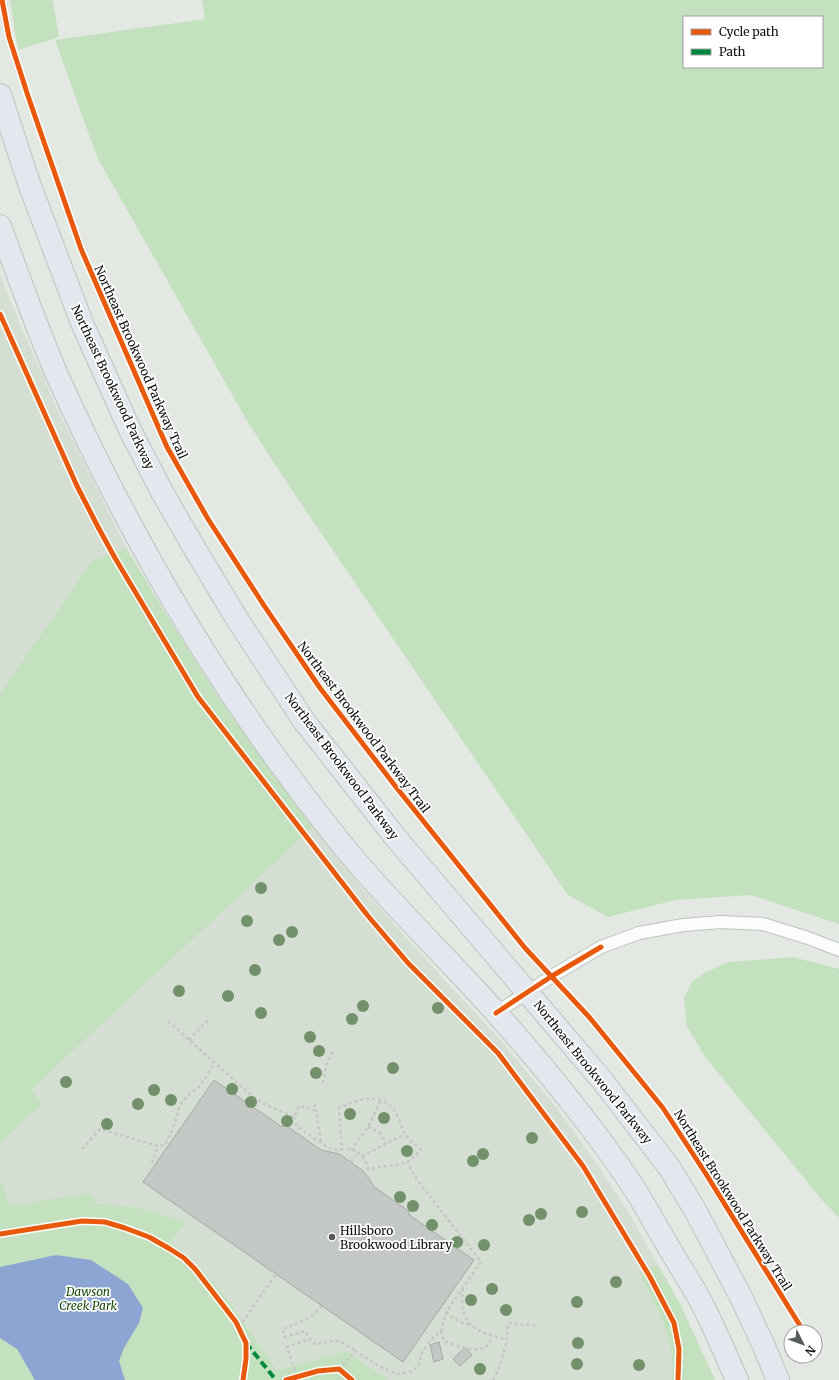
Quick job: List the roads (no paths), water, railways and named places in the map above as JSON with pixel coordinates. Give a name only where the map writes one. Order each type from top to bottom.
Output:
[{"type":"main road","name":"Northeast Brookwood Parkway","points":[[0,95],[30,186],[82,323],[130,430],[162,492],[237,619],[304,720],[396,838],[601,1079],[668,1167],[695,1210],[741,1297],[778,1380]]},
{"type":"main road","points":[[0,226],[21,285],[56,371],[96,459],[149,558],[199,645],[253,726],[293,781],[372,881],[496,1013],[553,1078],[591,1126],[631,1183],[700,1301],[737,1380]]},
{"type":"lane","points":[[496,1013],[552,976],[601,947],[639,933],[683,925],[721,922],[763,924],[808,938],[839,950]]},
{"type":"water","points":[[56,1255],[91,1260],[128,1284],[143,1308],[139,1323],[124,1348],[119,1361],[125,1380],[35,1380],[17,1349],[0,1338],[0,1267]]},
{"type":"place","name":"Hillsboro Brookwood Library","points":[[332,1237]]},
{"type":"park label","name":"Dawson Creek Park","points":[[88,1298]]}]
